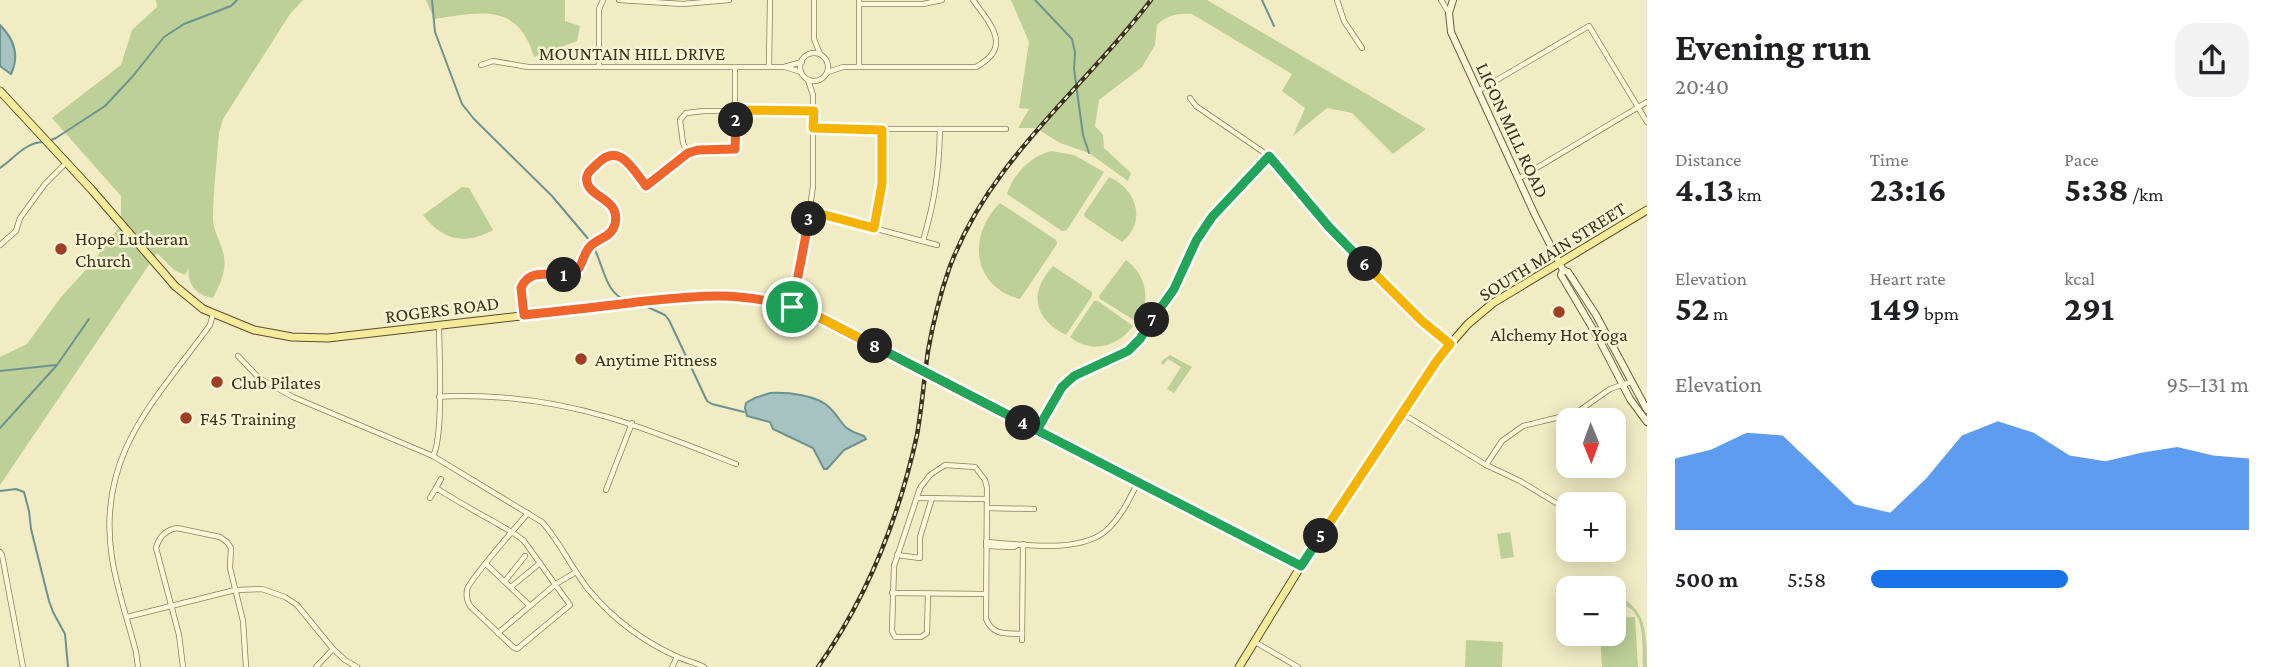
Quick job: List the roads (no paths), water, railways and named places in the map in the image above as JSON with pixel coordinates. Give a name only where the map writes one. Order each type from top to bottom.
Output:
[{"type":"main road","points":[[1449,13],[1453,0]]},
{"type":"main road","name":"LIGON MILL ROAD","points":[[1449,13],[1451,32],[1561,267],[1568,272],[1596,315],[1627,383],[1647,410]]},
{"type":"main road","name":"ROGERS ROAD","points":[[0,91],[178,288],[203,309],[254,330],[310,339],[705,295],[767,299],[813,314],[1301,566]]},
{"type":"main road","name":"SOUTH MAIN STREET","points":[[1239,667],[1301,566],[1450,344],[1493,303],[1561,267],[1647,210]]},
{"type":"main road","name":"LIGON MILL ROAD","points":[[1627,383],[1630,399],[1647,422]]},
{"type":"street","points":[[599,66],[600,9],[603,0]]},
{"type":"street","points":[[619,0],[701,4],[729,0]]},
{"type":"street","points":[[769,0],[769,66]]},
{"type":"street","points":[[792,307],[810,211],[813,95],[808,80],[801,72],[802,62],[814,39],[814,0]]},
{"type":"street","points":[[859,67],[859,2],[923,4],[942,0]]},
{"type":"street","points":[[813,95],[820,80],[828,72],[843,67],[976,67],[987,61],[994,52],[995,31],[973,0]]},
{"type":"street","points":[[1336,0],[1344,21],[1362,48]]},
{"type":"street","points":[[1441,0],[1449,13]]},
{"type":"street","points":[[1478,91],[1589,26],[1647,122]]},
{"type":"street","points":[[814,39],[821,55],[827,61],[843,67]]},
{"type":"street","points":[[808,55],[821,55]]},
{"type":"street","name":"MOUNTAIN HILL DRIVE","points":[[481,65],[493,61],[528,67],[769,66],[801,72]]},
{"type":"street","points":[[827,61],[828,72]]},
{"type":"street","name":"MOUNTAIN HILL DRIVE","points":[[785,67],[802,62]]},
{"type":"street","points":[[524,315],[521,288],[528,278],[533,275],[574,273],[590,246],[609,235],[614,228],[615,214],[610,204],[589,187],[587,182],[588,173],[602,158],[608,155],[619,156],[646,186],[688,153],[698,150],[735,149],[735,67]]},
{"type":"street","points":[[808,80],[820,80]]},
{"type":"street","points":[[1190,98],[1196,106],[1269,156],[1329,227],[1422,321],[1450,344]]},
{"type":"street","points":[[1518,179],[1647,102]]},
{"type":"street","points":[[688,153],[680,126],[680,120],[686,113],[735,110],[814,111]]},
{"type":"street","points":[[813,128],[1006,129]]},
{"type":"street","points":[[923,241],[936,195],[940,129]]},
{"type":"street","points":[[874,228],[882,184],[882,130]]},
{"type":"street","points":[[1037,430],[1053,400],[1071,379],[1121,355],[1140,339],[1174,289],[1196,241],[1212,217],[1269,156]]},
{"type":"street","points":[[0,245],[16,231],[20,218],[45,184],[66,163]]},
{"type":"street","points":[[810,211],[937,245]]},
{"type":"street","points":[[138,667],[115,575],[110,534],[110,503],[121,459],[142,416],[210,325],[213,314]]},
{"type":"street","points":[[433,456],[437,449],[439,326]]},
{"type":"street","points":[[238,356],[259,378],[293,397],[433,456],[542,522],[600,602],[628,628],[677,657],[704,667]]},
{"type":"street","points":[[1486,465],[1502,441],[1523,426],[1576,412],[1611,389],[1627,383]]},
{"type":"street","points":[[439,397],[503,398],[554,404],[603,414],[736,464]]},
{"type":"street","points":[[1404,414],[1486,465],[1556,503]]},
{"type":"street","points":[[606,490],[632,424]]},
{"type":"street","points":[[928,594],[927,634],[921,637],[898,638],[892,634],[892,593],[897,555],[924,481],[945,465],[975,467],[985,480],[986,618],[991,628],[1000,633],[1022,637],[1020,544]]},
{"type":"street","points":[[430,498],[441,479]]},
{"type":"street","points":[[986,544],[1014,547],[1020,544],[1067,545],[1087,541],[1107,530],[1122,513],[1139,481]]},
{"type":"street","points":[[436,488],[512,532],[524,541],[570,605],[517,649],[467,602],[467,587],[512,532],[528,513]]},
{"type":"street","points":[[916,498],[987,499]]},
{"type":"street","points":[[897,555],[920,558],[920,537],[932,498]]},
{"type":"street","points":[[987,508],[1034,509]]},
{"type":"street","points":[[183,667],[179,635],[156,548],[162,534],[177,528],[220,537],[227,541],[231,548],[230,568],[243,621],[246,667]]},
{"type":"street","points":[[0,552],[23,667]]},
{"type":"street","points":[[505,581],[526,556]]},
{"type":"street","points":[[511,587],[540,563]]},
{"type":"street","points":[[486,564],[529,605]]},
{"type":"street","points":[[498,633],[529,605],[576,572]]},
{"type":"street","points":[[127,617],[235,590],[262,589],[285,597],[297,605],[333,649],[357,667]]},
{"type":"street","points":[[892,593],[986,594]]},
{"type":"street","points":[[1255,642],[1297,667]]},
{"type":"street","points":[[316,667],[333,649]]},
{"type":"street","points":[[672,667],[677,657]]},
{"type":"water","points":[[0,25],[14,48],[15,60],[11,74],[0,66]]},
{"type":"water","points":[[770,393],[793,394],[818,400],[830,408],[846,427],[866,439],[844,450],[824,469],[813,448],[773,429],[770,422],[747,416],[746,403]]},
{"type":"waterway","points":[[49,141],[105,106],[164,37],[184,24],[231,6],[237,0]]},
{"type":"waterway","points":[[432,0],[435,32],[462,104],[552,196],[590,241]]},
{"type":"waterway","points":[[1035,0],[1072,39],[1083,135],[1089,153]]},
{"type":"waterway","points":[[1262,0],[1274,26]]},
{"type":"waterway","points":[[0,168],[25,148],[43,142]]},
{"type":"waterway","points":[[594,248],[610,286],[627,301]]},
{"type":"waterway","points":[[643,305],[665,315],[669,320],[707,401],[744,412]]},
{"type":"waterway","points":[[0,428],[57,365],[89,319]]},
{"type":"waterway","points":[[0,371],[56,365]]},
{"type":"waterway","points":[[0,491],[16,489],[24,492],[49,601],[65,634],[68,667]]},
{"type":"railway","points":[[818,667],[852,613],[891,526],[917,435],[928,351],[937,309],[949,269],[966,230],[1013,160],[1151,0]]},
{"type":"place","name":"Hope Lutheran Church","points":[[61,249]]},
{"type":"place","name":"Alchemy Hot Yoga","points":[[1559,312]]},
{"type":"place","name":"Anytime Fitness","points":[[581,359]]},
{"type":"place","name":"Club Pilates","points":[[217,382]]},
{"type":"place","name":"F45 Training","points":[[186,418]]}]
